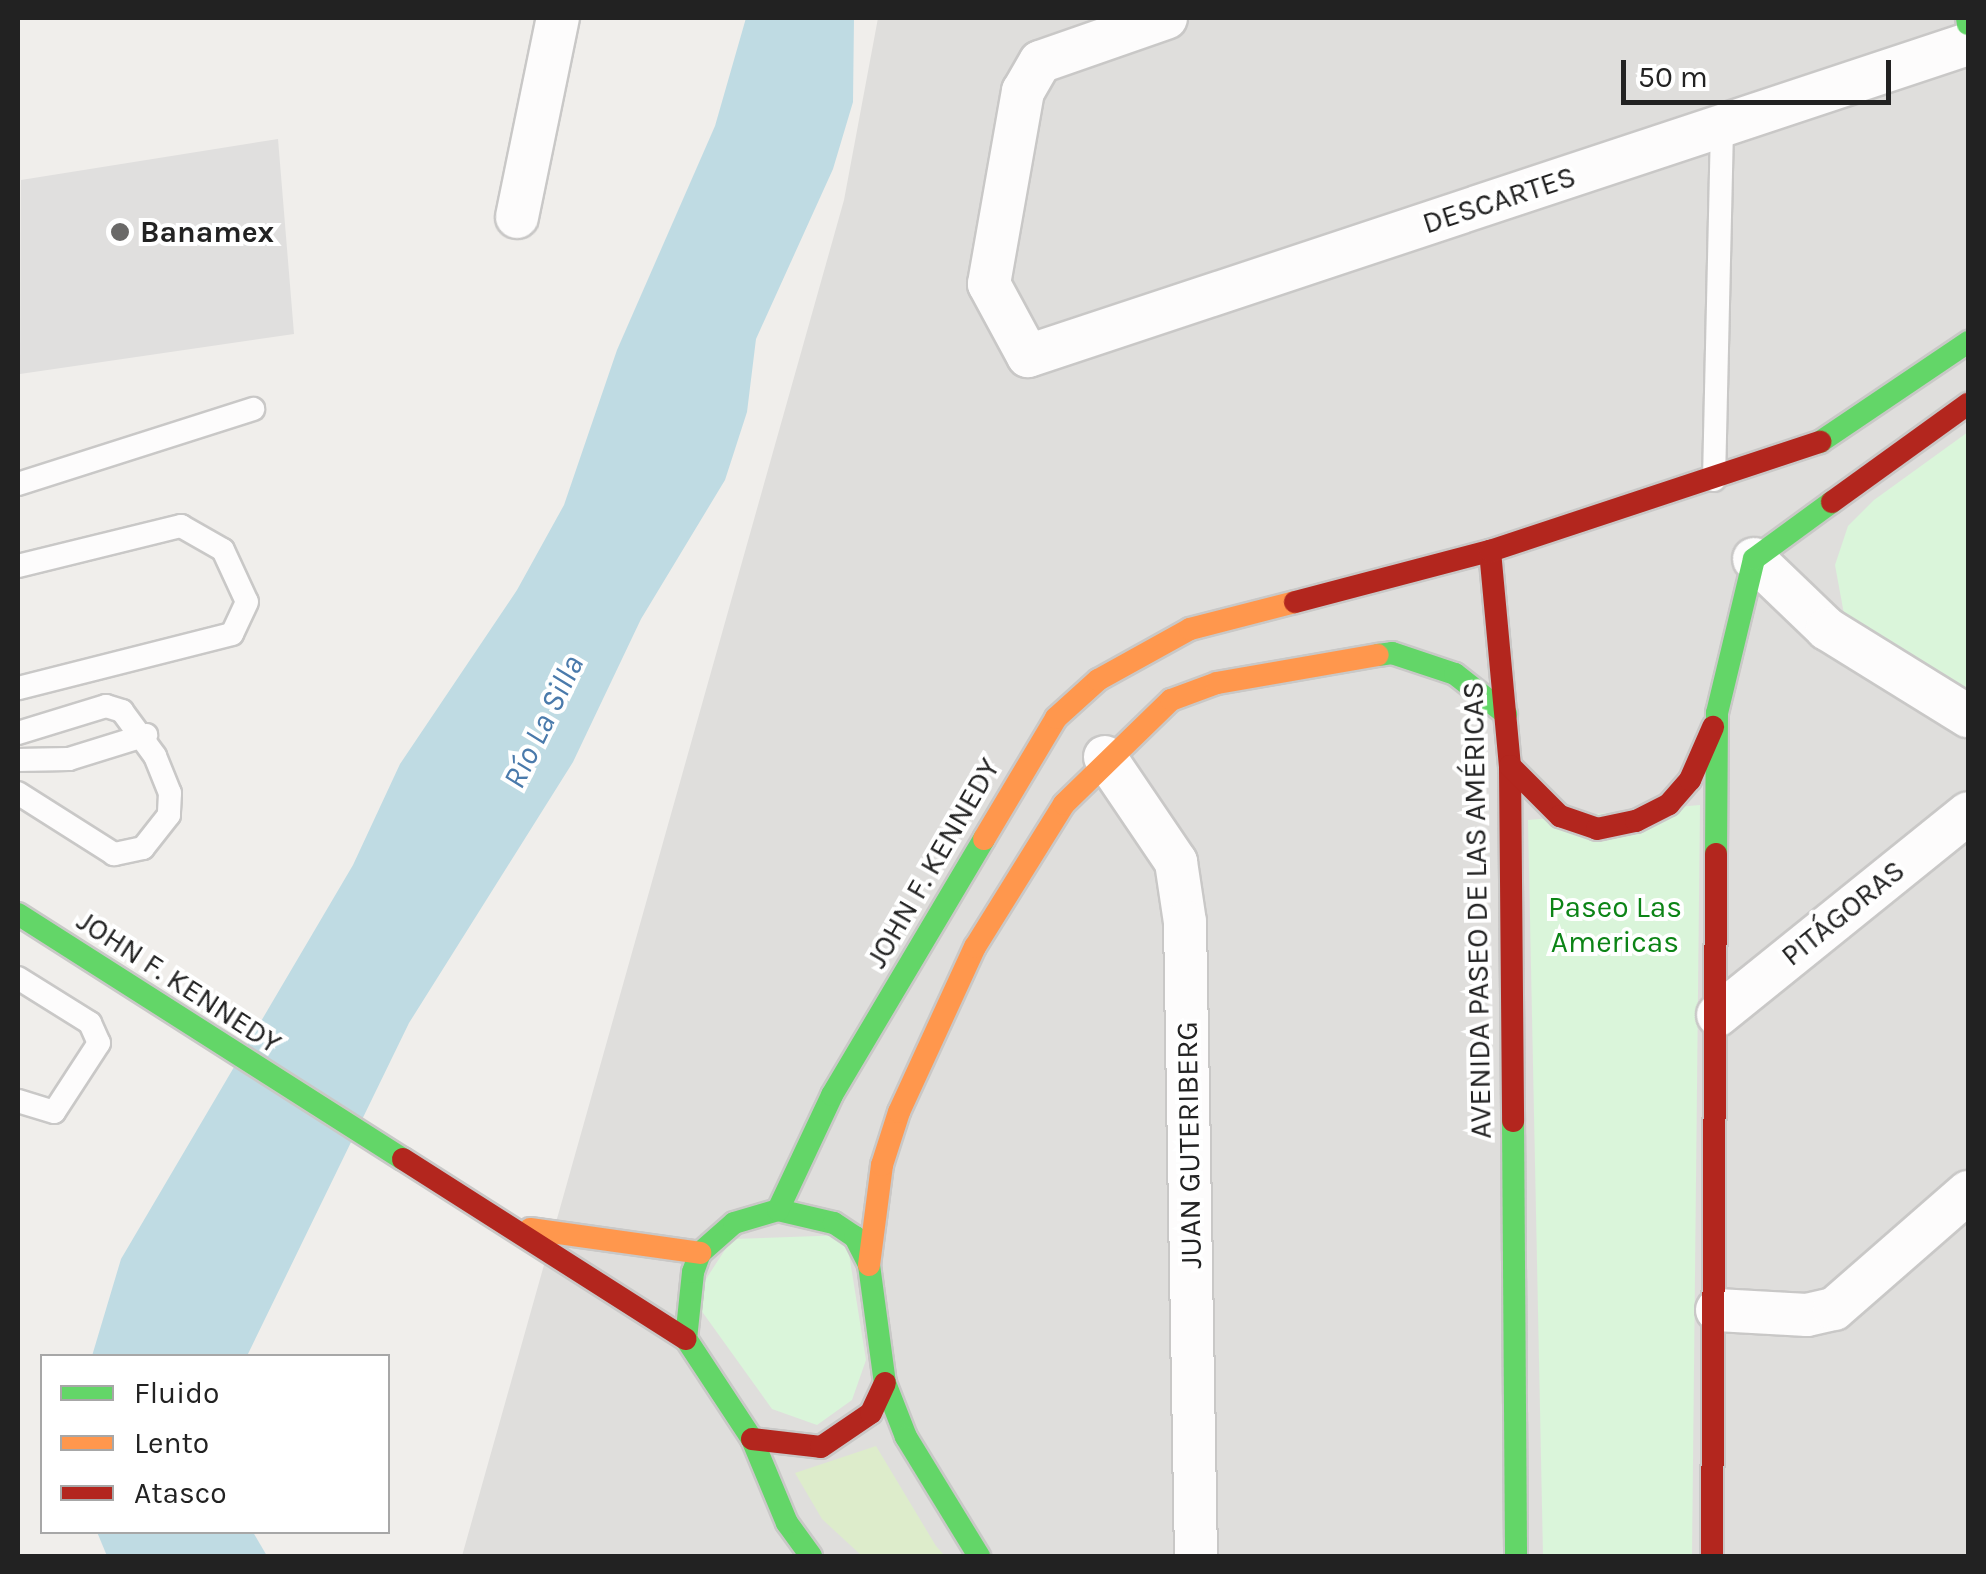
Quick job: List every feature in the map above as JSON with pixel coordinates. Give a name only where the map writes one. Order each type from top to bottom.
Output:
[{"type":"street","points":[[517,217],[558,18]]},
{"type":"street","name":"DESCARTES","points":[[1155,21],[1040,62],[1023,91],[989,284],[1028,356],[1968,44]]},
{"type":"street","points":[[1490,551],[1714,480],[1830,438],[1968,342]]},
{"type":"street","points":[[1712,1556],[1717,1310],[1717,713],[1748,547],[1968,404]]},
{"type":"street","points":[[1714,480],[1728,509]]},
{"type":"street","points":[[1748,547],[1828,629],[1968,716]]},
{"type":"street","name":"AVENIDA PASEO DE LAS AMÉRICAS","points":[[1490,551],[1510,766],[1516,1556]]},
{"type":"street","name":"JOHN F. KENNEDY","points":[[778,1210],[832,1096],[1056,718],[1098,680],[1190,629],[1490,551]]},
{"type":"street","points":[[979,1556],[906,1438],[885,1384],[870,1264],[882,1164],[898,1112],[975,947],[1064,804],[1105,757],[1170,700],[1217,683],[1362,655],[1425,660],[1455,674],[1506,714]]},
{"type":"street","points":[[1510,766],[1560,816],[1597,829],[1636,821],[1669,804],[1690,780],[1717,713]]},
{"type":"street","name":"JUAN GUTERIBERG","points":[[1105,757],[1176,862],[1185,922],[1196,1556]]},
{"type":"street","name":"PITÁGORAS","points":[[1718,1015],[1968,812]]},
{"type":"street","name":"JOHN F. KENNEDY","points":[[26,927],[464,1193],[547,1255],[686,1338]]},
{"type":"street","points":[[1717,1310],[1807,1315],[1834,1308],[1968,1192]]},
{"type":"street","points":[[811,1556],[787,1523],[752,1439],[686,1338],[684,1306],[700,1253],[734,1223],[778,1210],[834,1223],[855,1237],[870,1264]]},
{"type":"street","name":"JOHN F. KENNEDY","points":[[512,1226],[700,1253]]},
{"type":"street","points":[[752,1439],[821,1447],[842,1438],[871,1413],[885,1384]]},
{"type":"lane","points":[[1714,480],[1722,126]]},
{"type":"lane","points":[[18,484],[253,410]]},
{"type":"lane","points":[[18,566],[180,526],[223,550],[247,602],[232,634],[18,688]]},
{"type":"lane","points":[[18,733],[106,706],[122,710],[146,736],[170,793],[169,815],[156,835],[128,855],[114,854],[18,793]]},
{"type":"lane","points":[[18,760],[69,759],[146,736]]},
{"type":"lane","points":[[18,978],[90,1023],[99,1043],[54,1112],[40,1113],[18,1100]]},
{"type":"shaded area","points":[[878,18],[1968,18],[1968,1556],[462,1556],[844,200]]},
{"type":"shaded area","points":[[278,139],[294,334],[20,374],[21,180]]},
{"type":"green space","points":[[1968,432],[1968,707],[1846,625],[1835,565],[1848,526],[1874,500]]},
{"type":"green space","name":"Paseo Las Americas","points":[[1700,805],[1692,1556],[1543,1556],[1528,820]]},
{"type":"green space","points":[[846,1235],[866,1360],[852,1400],[817,1425],[772,1409],[693,1299],[732,1239]]},
{"type":"green space","points":[[876,1446],[945,1556],[862,1556],[822,1519],[795,1473]]},
{"type":"water","name":"Río La Silla","points":[[746,18],[854,18],[853,102],[833,169],[756,339],[747,412],[725,480],[641,619],[573,762],[409,1023],[248,1354],[93,1354],[121,1259],[353,865],[400,764],[517,590],[564,505],[617,350],[715,126]]},
{"type":"water","points":[[98,1534],[254,1534],[267,1556],[107,1556]]},
{"type":"traffic: fast","points":[[1967,18],[1968,24]]},
{"type":"traffic: fast","points":[[1820,442],[1968,342]]},
{"type":"traffic: fast","points":[[1716,854],[1717,713],[1754,559],[1832,502]]},
{"type":"traffic: fast","points":[[1378,655],[1392,653],[1455,674],[1506,714]]},
{"type":"traffic: fast","points":[[811,1556],[787,1523],[752,1439],[686,1339],[693,1272],[700,1253],[734,1223],[778,1210],[832,1095],[984,839]]},
{"type":"traffic: fast","points":[[18,914],[403,1159]]},
{"type":"traffic: fast","points":[[1513,1121],[1516,1556]]},
{"type":"traffic: fast","points":[[778,1210],[834,1223],[855,1237],[869,1265],[885,1383],[906,1437],[979,1556]]},
{"type":"traffic: slow","points":[[984,839],[1056,718],[1098,680],[1190,629],[1295,602]]},
{"type":"traffic: slow","points":[[869,1265],[882,1165],[899,1112],[975,947],[1064,804],[1171,700],[1217,683],[1378,655]]},
{"type":"traffic: slow","points":[[530,1229],[700,1253]]},
{"type":"traffic: jam","points":[[1832,502],[1968,404]]},
{"type":"traffic: jam","points":[[1295,602],[1490,551],[1820,442]]},
{"type":"traffic: jam","points":[[1490,551],[1510,766],[1513,1121]]},
{"type":"traffic: jam","points":[[1510,766],[1560,816],[1597,829],[1636,821],[1669,804],[1690,780],[1713,727]]},
{"type":"traffic: jam","points":[[1712,1556],[1716,854]]},
{"type":"traffic: jam","points":[[403,1159],[686,1339]]},
{"type":"traffic: jam","points":[[752,1439],[821,1447],[871,1413],[885,1383]]},
{"type":"place","name":"Banamex","points":[[120,232]]}]
